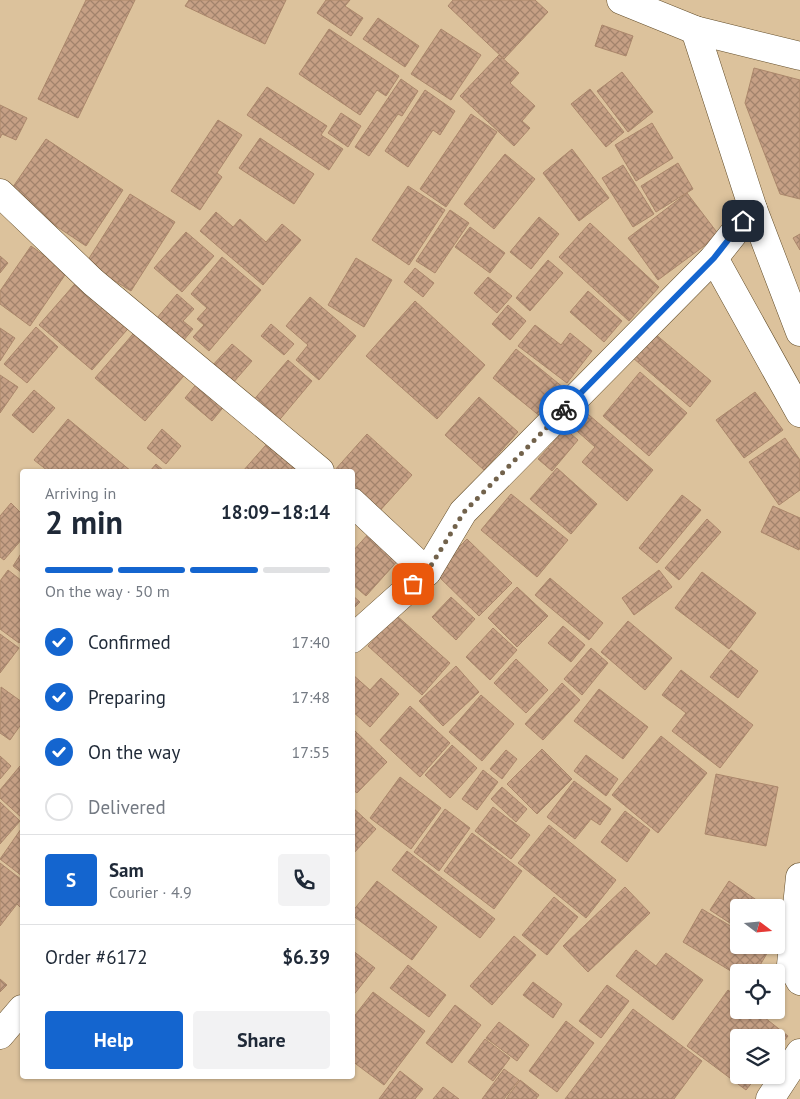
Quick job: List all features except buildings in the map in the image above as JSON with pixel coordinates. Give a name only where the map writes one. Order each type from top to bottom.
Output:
[{"type":"street","points":[[621,0],[695,30],[800,56]]},
{"type":"street","points":[[695,30],[753,209],[800,332]]},
{"type":"street","points":[[0,193],[93,282],[318,469]]},
{"type":"street","points":[[355,635],[427,572],[464,512],[714,258],[753,209]]},
{"type":"street","points":[[714,258],[800,413]]},
{"type":"street","points":[[355,505],[427,572]]},
{"type":"street","points":[[800,878],[791,965],[800,981]]},
{"type":"street","points":[[0,1035],[20,1011]]},
{"type":"street","points":[[770,1099],[800,1053]]},
{"type":"way so far","points":[[413,584],[427,572],[464,512],[564,410]]},
{"type":"route","points":[[564,410],[714,258],[743,221]]}]
